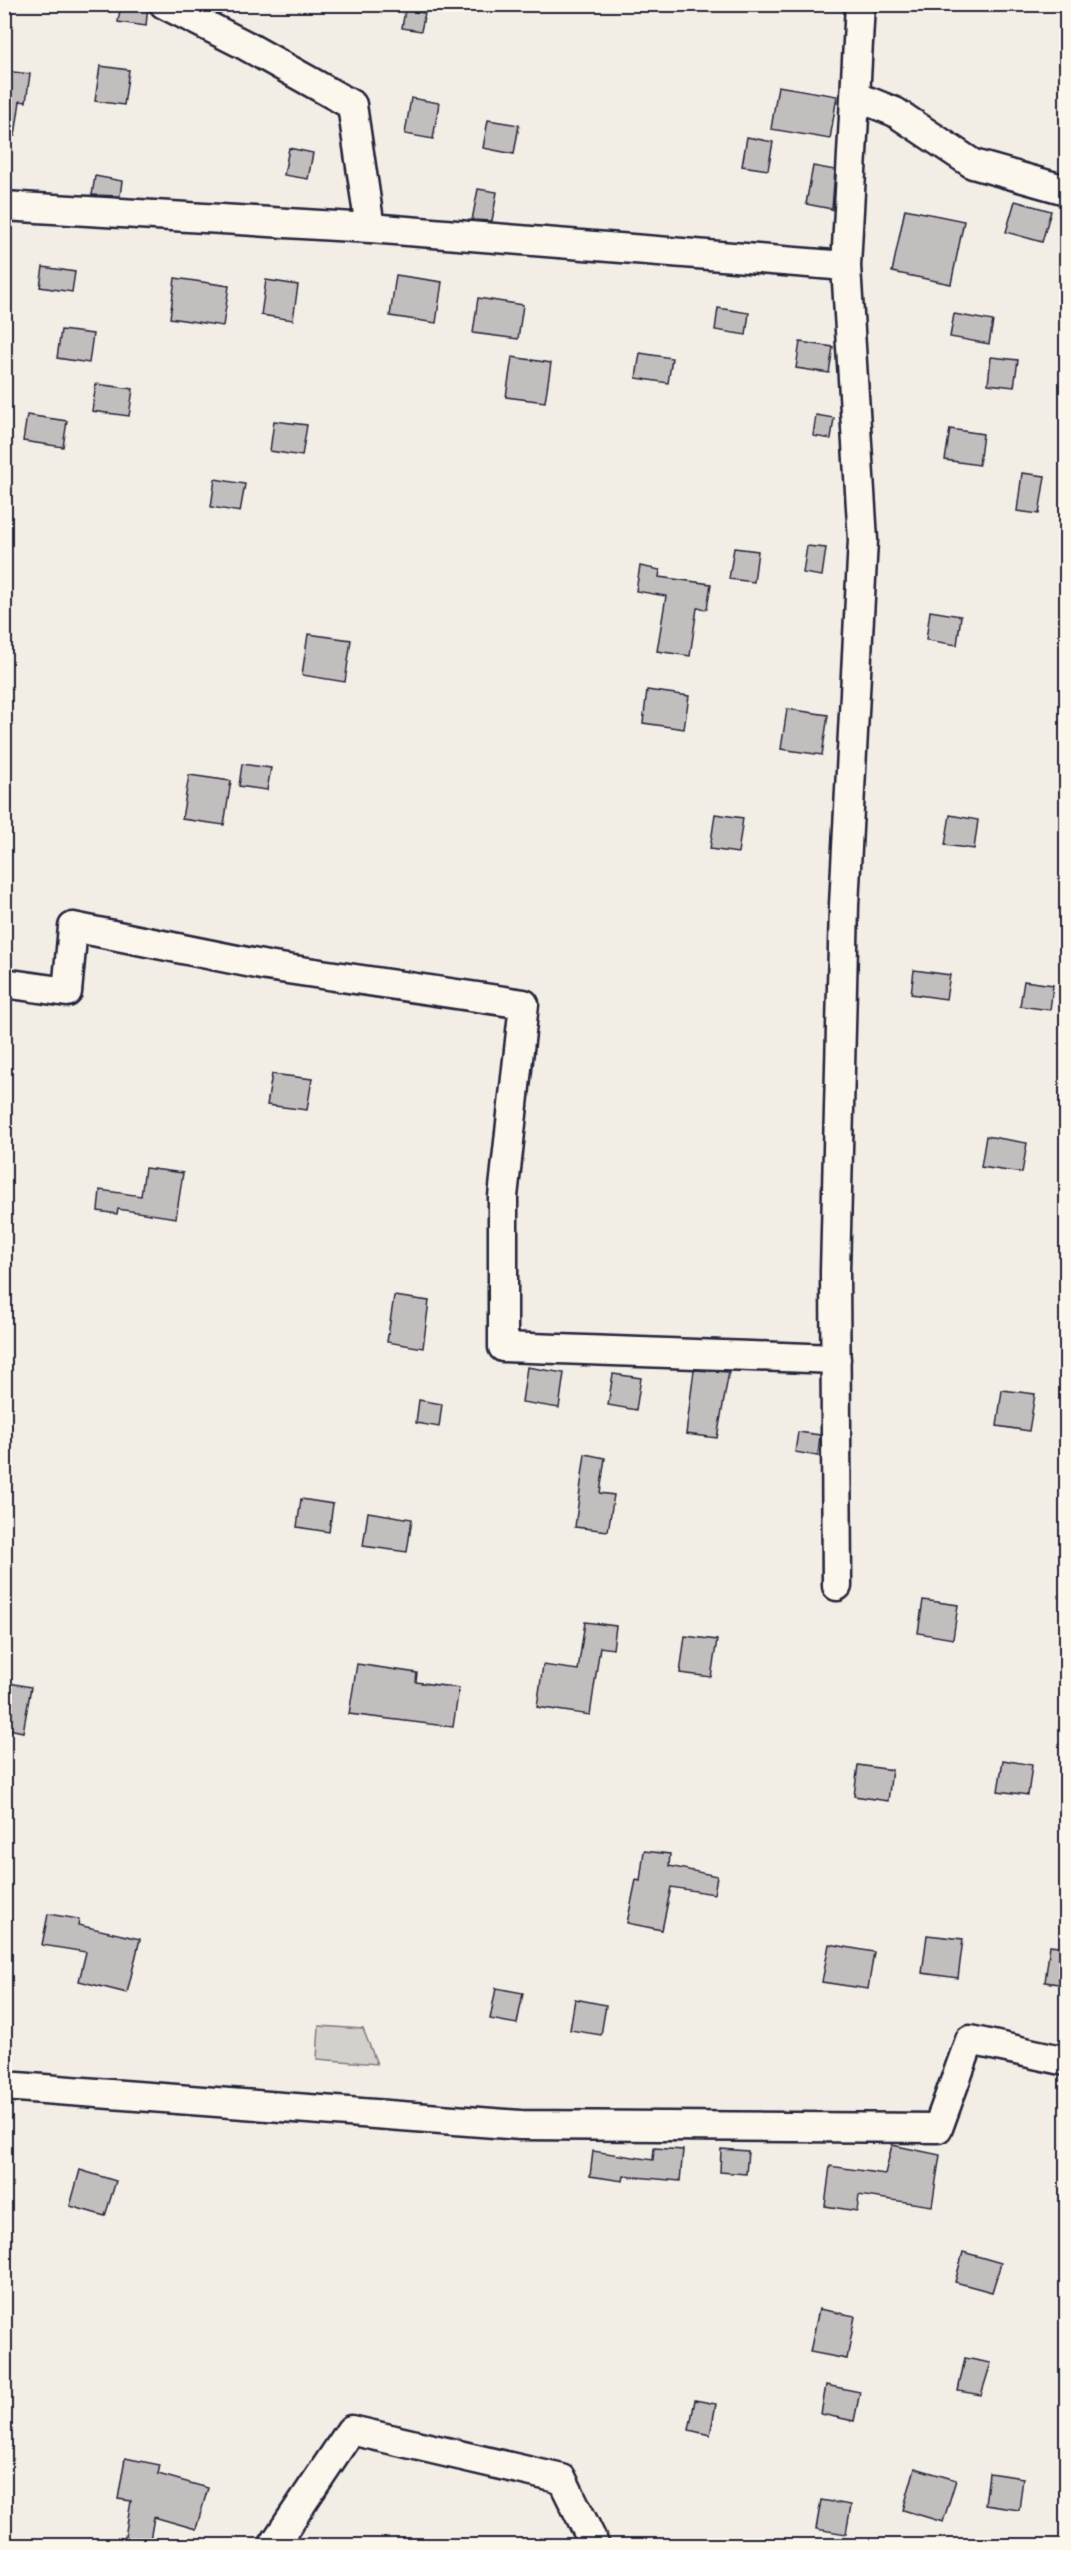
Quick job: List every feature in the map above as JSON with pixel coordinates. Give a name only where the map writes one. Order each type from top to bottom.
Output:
[{"type":"street","points":[[164,4],[243,44],[352,105],[370,228]]},
{"type":"street","points":[[837,1586],[835,1272],[844,905],[863,540],[846,266],[860,4]]},
{"type":"street","points":[[855,96],[894,112],[973,164],[1066,190]]},
{"type":"street","points":[[4,206],[370,228],[846,266]]},
{"type":"street","points":[[4,983],[67,992],[73,927],[267,966],[524,1004],[503,1197],[503,1347],[836,1359]]},
{"type":"street","points":[[4,2086],[520,2125],[938,2128],[970,2040],[1066,2061]]},
{"type":"street","points":[[273,2546],[351,2430],[562,2478],[595,2546]]},
{"type":"shaded area","points":[[319,2026],[363,2029],[377,2064],[317,2059]]},
{"type":"building","points":[[121,4],[148,4],[146,26],[118,22]]},
{"type":"building","points":[[405,10],[425,13],[421,31],[402,28]]},
{"type":"building","points":[[100,66],[129,70],[124,105],[95,101]]},
{"type":"building","points":[[4,71],[30,74],[26,102],[20,101],[15,136],[4,135]]},
{"type":"building","points":[[778,86],[837,96],[830,139],[771,129]]},
{"type":"building","points":[[411,98],[439,103],[433,139],[405,134]]},
{"type":"building","points":[[488,120],[519,125],[514,154],[483,148]]},
{"type":"building","points":[[747,137],[773,142],[768,170],[742,166]]},
{"type":"building","points":[[289,148],[313,153],[308,179],[284,175]]},
{"type":"building","points":[[813,166],[835,170],[832,209],[806,204]]},
{"type":"building","points":[[95,176],[122,181],[120,196],[92,195]]},
{"type":"building","points":[[478,189],[497,192],[492,221],[472,220]]},
{"type":"building","points":[[1015,201],[1051,211],[1042,242],[1006,232]]},
{"type":"building","points":[[905,209],[964,221],[951,284],[892,272]]},
{"type":"building","points":[[43,267],[75,272],[72,292],[40,287]]},
{"type":"building","points":[[396,275],[442,282],[436,323],[390,316]]},
{"type":"building","points":[[175,278],[229,286],[223,326],[170,318]]},
{"type":"building","points":[[266,280],[298,285],[293,320],[261,315]]},
{"type":"building","points":[[478,298],[523,305],[518,339],[473,333]]},
{"type":"building","points":[[718,308],[749,313],[746,335],[715,330]]},
{"type":"building","points":[[954,314],[993,321],[989,344],[950,337]]},
{"type":"building","points":[[61,330],[93,334],[89,363],[57,358]]},
{"type":"building","points":[[800,342],[833,347],[829,373],[796,368]]},
{"type":"building","points":[[640,353],[672,358],[668,383],[636,378]]},
{"type":"building","points":[[512,357],[551,363],[545,402],[506,397]]},
{"type":"building","points":[[991,357],[1018,360],[1014,387],[988,384]]},
{"type":"building","points":[[96,384],[133,389],[129,416],[92,411]]},
{"type":"building","points":[[27,415],[67,421],[63,447],[23,441]]},
{"type":"building","points":[[816,415],[834,418],[831,439],[813,436]]},
{"type":"building","points":[[274,421],[307,425],[302,456],[270,451]]},
{"type":"building","points":[[950,429],[983,434],[979,465],[945,460]]},
{"type":"building","points":[[1022,473],[1045,476],[1039,514],[1017,511]]},
{"type":"building","points":[[215,479],[245,484],[240,512],[211,507]]},
{"type":"building","points":[[807,546],[826,548],[822,576],[803,573]]},
{"type":"building","points":[[734,548],[758,551],[754,582],[729,579]]},
{"type":"building","points":[[640,566],[660,570],[659,577],[711,584],[707,609],[697,608],[690,656],[657,651],[666,596],[636,591]]},
{"type":"building","points":[[930,611],[961,616],[957,645],[926,640]]},
{"type":"building","points":[[308,634],[351,640],[345,682],[302,675]]},
{"type":"building","points":[[647,690],[689,696],[684,729],[643,723]]},
{"type":"building","points":[[787,709],[828,715],[822,755],[781,749]]},
{"type":"building","points":[[242,764],[271,768],[267,790],[239,786]]},
{"type":"building","points":[[189,775],[231,781],[224,825],[182,819]]},
{"type":"building","points":[[715,814],[743,818],[738,853],[710,849]]},
{"type":"building","points":[[950,815],[978,820],[974,849],[945,845]]},
{"type":"building","points":[[914,970],[950,975],[946,999],[911,994]]},
{"type":"building","points":[[1024,981],[1053,985],[1050,1010],[1020,1006]]},
{"type":"building","points":[[272,1074],[312,1079],[307,1110],[267,1105]]},
{"type":"building","points":[[986,1136],[1027,1143],[1022,1173],[981,1167]]},
{"type":"building","points":[[145,1168],[183,1173],[176,1218],[118,1209],[117,1214],[98,1211],[100,1190],[141,1196]]},
{"type":"building","points":[[394,1296],[429,1301],[423,1348],[387,1342]]},
{"type":"building","points":[[527,1367],[564,1373],[559,1408],[522,1402]]},
{"type":"building","points":[[694,1370],[729,1372],[717,1438],[686,1434]]},
{"type":"building","points":[[613,1374],[641,1378],[636,1410],[608,1405]]},
{"type":"building","points":[[1002,1390],[1035,1394],[1029,1431],[997,1426]]},
{"type":"building","points":[[419,1400],[442,1404],[439,1427],[416,1423]]},
{"type":"building","points":[[798,1432],[820,1435],[818,1456],[795,1452]]},
{"type":"building","points":[[585,1454],[605,1458],[600,1493],[614,1495],[608,1531],[575,1527]]},
{"type":"building","points":[[301,1499],[333,1504],[329,1532],[297,1527]]},
{"type":"building","points":[[368,1512],[412,1519],[407,1552],[363,1546]]},
{"type":"building","points":[[923,1600],[958,1605],[953,1639],[918,1633]]},
{"type":"building","points":[[585,1622],[616,1626],[613,1649],[600,1647],[590,1715],[537,1707],[543,1665],[578,1670]]},
{"type":"building","points":[[685,1636],[717,1640],[711,1677],[680,1673]]},
{"type":"building","points":[[357,1664],[417,1673],[416,1682],[459,1688],[453,1727],[349,1714]]},
{"type":"building","points":[[4,1682],[31,1687],[23,1732],[4,1728]]},
{"type":"building","points":[[1003,1760],[1032,1765],[1028,1795],[998,1791]]},
{"type":"building","points":[[858,1765],[892,1770],[888,1801],[854,1796]]},
{"type":"building","points":[[644,1851],[670,1854],[669,1866],[717,1876],[714,1894],[671,1887],[662,1930],[627,1923],[636,1880],[640,1881]]},
{"type":"building","points":[[48,1914],[79,1919],[78,1925],[140,1939],[127,1993],[79,1981],[86,1952],[42,1945]]},
{"type":"building","points":[[927,1935],[963,1939],[958,1978],[922,1973]]},
{"type":"building","points":[[829,1944],[874,1952],[868,1989],[822,1982]]},
{"type":"building","points":[[1050,1945],[1066,1947],[1066,1985],[1045,1982]]},
{"type":"building","points":[[496,1988],[523,1993],[517,2024],[490,2019]]},
{"type":"building","points":[[575,1999],[606,2005],[601,2035],[570,2030]]},
{"type":"building","points":[[892,2145],[940,2155],[932,2206],[859,2195],[857,2211],[825,2206],[830,2166],[885,2174]]},
{"type":"building","points":[[654,2148],[683,2150],[680,2181],[624,2176],[623,2181],[590,2176],[593,2151],[653,2160]]},
{"type":"building","points":[[721,2149],[748,2151],[746,2174],[720,2172]]},
{"type":"building","points":[[80,2170],[116,2181],[105,2216],[70,2206]]},
{"type":"building","points":[[963,2252],[1001,2263],[992,2292],[955,2282]]},
{"type":"building","points":[[819,2309],[855,2316],[847,2359],[810,2352]]},
{"type":"building","points":[[965,2358],[991,2363],[981,2395],[958,2391]]},
{"type":"building","points":[[826,2385],[860,2392],[854,2421],[821,2414]]},
{"type":"building","points":[[695,2400],[716,2404],[710,2435],[689,2430]]},
{"type":"building","points":[[125,2458],[160,2465],[158,2474],[208,2488],[196,2529],[154,2517],[149,2546],[124,2543],[131,2501],[118,2499]]},
{"type":"building","points":[[915,2468],[956,2480],[943,2522],[903,2510]]},
{"type":"building","points":[[989,2473],[1023,2478],[1019,2510],[985,2505]]},
{"type":"building","points":[[821,2500],[851,2505],[846,2534],[816,2529]]}]
